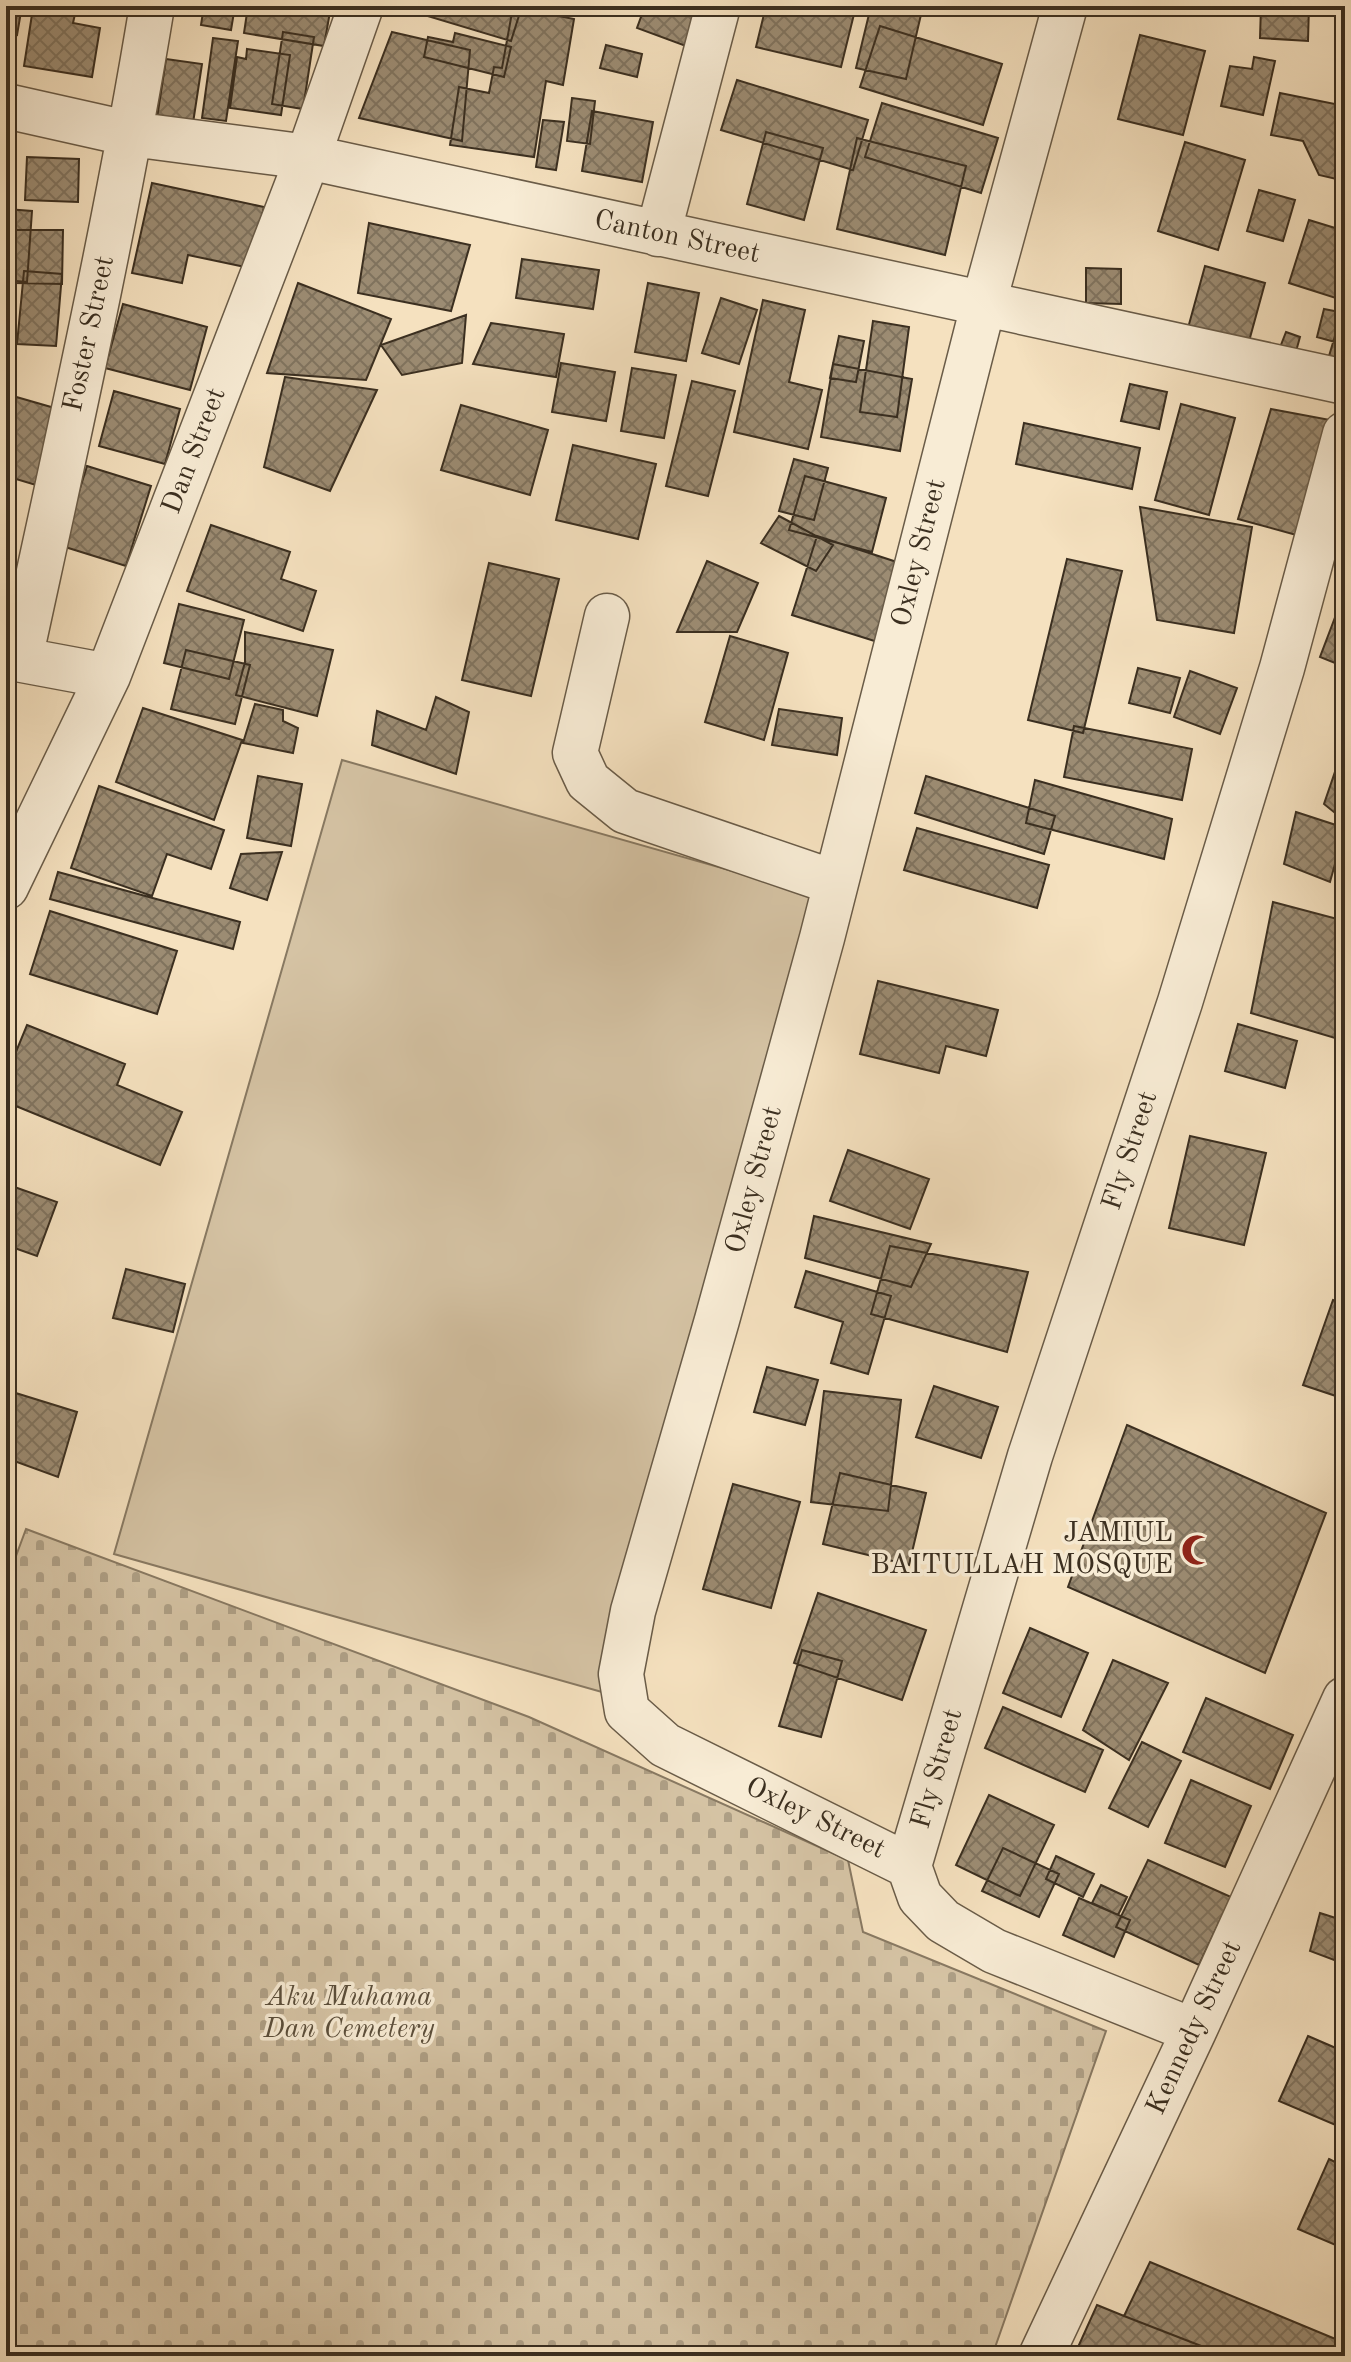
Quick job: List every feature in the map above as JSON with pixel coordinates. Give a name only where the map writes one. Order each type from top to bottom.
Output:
[{"type":"street","name":"Foster Street","points":[[13,658],[82,377],[131,134],[152,6]]},
{"type":"street","name":"Dan Street","points":[[6,887],[108,676],[308,157],[361,6]]},
{"type":"street","points":[[658,234],[718,6]]},
{"type":"street","name":"Oxley Street","points":[[1065,6],[984,302],[836,883],[717,1320],[633,1611],[621,1674],[627,1711],[665,1745],[909,1866],[920,1897],[943,1921],[994,1951],[1194,2031]]},
{"type":"street","name":"Canton Street","points":[[6,106],[131,134],[308,157],[1345,382]]},
{"type":"street","name":"Fly Street","points":[[909,1866],[1030,1456],[1180,1002],[1277,683],[1345,434]]},
{"type":"street","points":[[607,616],[575,753],[588,781],[625,811],[836,883]]},
{"type":"street","points":[[13,658],[108,676]]},
{"type":"street","name":"Kennedy Street","points":[[1041,2356],[1345,1699]]},
{"type":"green space","points":[[342,760],[838,901],[609,1694],[114,1554]]},
{"type":"green space","name":"Aku Muhama Dan Cemetery","points":[[26,1529],[529,1717],[848,1860],[863,1932],[1106,2031],[992,2356],[6,2356],[6,1583]]},
{"type":"building","points":[[6,6],[22,6],[17,35],[6,33]]},
{"type":"building","points":[[204,6],[235,6],[231,30],[201,25]]},
{"type":"building","points":[[248,6],[331,6],[324,46],[244,33]]},
{"type":"building","points":[[401,6],[522,6],[511,41]]},
{"type":"building","points":[[645,6],[664,6],[704,20],[694,49],[637,28]]},
{"type":"building","points":[[766,6],[856,6],[841,67],[756,47]]},
{"type":"building","points":[[871,6],[923,6],[906,79],[856,68]]},
{"type":"building","points":[[1261,6],[1309,6],[1308,41],[1260,38]]},
{"type":"building","points":[[513,7],[574,19],[563,85],[546,81],[534,157],[450,145],[459,87],[489,93],[494,67],[502,68]]},
{"type":"building","points":[[33,8],[75,14],[73,23],[100,28],[92,77],[24,66]]},
{"type":"building","points":[[880,26],[1002,64],[983,125],[860,87]]},
{"type":"building","points":[[283,32],[314,37],[303,109],[272,104]]},
{"type":"building","points":[[392,32],[470,50],[462,141],[359,118]]},
{"type":"building","points":[[455,33],[511,47],[504,77],[424,57],[428,37],[453,42]]},
{"type":"building","points":[[1140,35],[1205,51],[1183,135],[1118,119]]},
{"type":"building","points":[[213,38],[238,41],[226,121],[202,118]]},
{"type":"building","points":[[606,45],[642,54],[637,77],[600,68]]},
{"type":"building","points":[[247,49],[290,55],[281,115],[230,108],[237,57],[246,59]]},
{"type":"building","points":[[1254,57],[1275,61],[1263,115],[1221,106],[1230,66],[1252,69]]},
{"type":"building","points":[[166,59],[202,64],[193,123],[157,118]]},
{"type":"building","points":[[737,80],[868,120],[853,170],[721,130]]},
{"type":"building","points":[[1280,93],[1345,106],[1345,181],[1319,175],[1303,141],[1271,135]]},
{"type":"building","points":[[572,98],[595,101],[590,144],[567,141]]},
{"type":"building","points":[[882,103],[998,138],[981,193],[865,157]]},
{"type":"building","points":[[592,111],[653,122],[642,182],[582,171]]},
{"type":"building","points":[[543,120],[564,122],[556,170],[536,167]]},
{"type":"building","points":[[766,132],[823,148],[804,220],[747,204]]},
{"type":"building","points":[[857,138],[966,166],[945,255],[837,229]]},
{"type":"building","points":[[1185,142],[1245,160],[1218,250],[1158,231]]},
{"type":"building","points":[[27,157],[79,159],[78,202],[25,200]]},
{"type":"building","points":[[152,183],[264,207],[250,268],[188,255],[182,283],[132,273]]},
{"type":"building","points":[[1259,190],[1295,200],[1283,241],[1247,231]]},
{"type":"building","points":[[1345,191],[1345,219],[1337,217]]},
{"type":"building","points":[[6,209],[32,211],[27,282],[6,280]]},
{"type":"building","points":[[1309,220],[1345,231],[1345,301],[1289,283]]},
{"type":"building","points":[[369,223],[470,245],[451,311],[358,293]]},
{"type":"building","points":[[16,230],[63,230],[62,284],[15,283]]},
{"type":"building","points":[[522,259],[599,270],[593,309],[516,298]]},
{"type":"building","points":[[1205,266],[1265,283],[1248,345],[1188,328]]},
{"type":"building","points":[[1086,268],[1121,269],[1121,304],[1086,303]]},
{"type":"building","points":[[24,271],[62,274],[56,346],[17,344]]},
{"type":"building","points":[[298,283],[391,319],[366,380],[267,373]]},
{"type":"building","points":[[648,283],[699,293],[686,361],[635,352]]},
{"type":"building","points":[[721,298],[757,310],[739,364],[702,353]]},
{"type":"building","points":[[763,300],[805,310],[789,382],[822,390],[808,449],[734,432]]},
{"type":"building","points":[[123,304],[207,327],[190,390],[105,368]]},
{"type":"building","points":[[1324,309],[1345,313],[1342,344],[1317,337]]},
{"type":"building","points":[[466,315],[462,363],[402,375],[381,345]]},
{"type":"building","points":[[873,321],[909,327],[897,417],[860,412]]},
{"type":"building","points":[[491,323],[564,334],[556,377],[473,364]]},
{"type":"building","points":[[1337,329],[1345,332],[1345,361],[1329,356]]},
{"type":"building","points":[[1286,332],[1300,337],[1295,355],[1279,350]]},
{"type":"building","points":[[839,336],[864,341],[856,382],[830,378]]},
{"type":"building","points":[[561,363],[615,372],[606,421],[552,412]]},
{"type":"building","points":[[833,364],[912,379],[900,451],[821,437]]},
{"type":"building","points":[[632,368],[676,375],[664,438],[621,431]]},
{"type":"building","points":[[285,377],[377,390],[330,491],[264,467]]},
{"type":"building","points":[[692,381],[735,391],[708,496],[666,486]]},
{"type":"building","points":[[1130,384],[1167,392],[1159,429],[1121,421]]},
{"type":"building","points":[[114,391],[180,409],[165,464],[99,446]]},
{"type":"building","points":[[6,394],[58,409],[36,485],[6,476]]},
{"type":"building","points":[[1181,404],[1235,418],[1209,515],[1155,500]]},
{"type":"building","points":[[461,405],[548,430],[530,495],[441,470]]},
{"type":"building","points":[[1271,409],[1330,420],[1300,536],[1238,519]]},
{"type":"building","points":[[1024,423],[1140,448],[1132,489],[1016,464]]},
{"type":"building","points":[[573,445],[656,464],[638,539],[556,520]]},
{"type":"building","points":[[794,459],[828,468],[814,520],[779,511]]},
{"type":"building","points":[[87,466],[151,486],[126,566],[62,546]]},
{"type":"building","points":[[805,476],[886,498],[872,552],[789,530]]},
{"type":"building","points":[[1140,507],[1252,527],[1234,633],[1157,620]]},
{"type":"building","points":[[779,516],[833,545],[816,571],[761,543]]},
{"type":"building","points":[[211,525],[290,552],[281,579],[316,591],[303,631],[187,591]]},
{"type":"building","points":[[817,536],[909,566],[884,644],[792,615]]},
{"type":"building","points":[[1067,559],[1122,571],[1083,733],[1028,720]]},
{"type":"building","points":[[707,561],[758,583],[737,632],[677,632]]},
{"type":"building","points":[[489,563],[559,579],[531,696],[462,680]]},
{"type":"building","points":[[1342,599],[1345,600],[1345,667],[1320,657]]},
{"type":"building","points":[[179,604],[244,620],[229,679],[164,663]]},
{"type":"building","points":[[245,632],[333,650],[317,716],[236,695],[245,662]]},
{"type":"building","points":[[730,636],[788,653],[764,740],[705,722]]},
{"type":"building","points":[[186,650],[250,665],[235,724],[171,709]]},
{"type":"building","points":[[1138,668],[1180,678],[1170,713],[1129,703]]},
{"type":"building","points":[[1190,671],[1237,688],[1220,734],[1174,717]]},
{"type":"building","points":[[436,697],[469,712],[456,774],[372,745],[377,711],[426,730]]},
{"type":"building","points":[[255,704],[283,710],[283,721],[298,728],[293,753],[243,743]]},
{"type":"building","points":[[143,708],[242,740],[214,820],[116,782]]},
{"type":"building","points":[[779,709],[842,718],[837,755],[772,745]]},
{"type":"building","points":[[1074,726],[1192,749],[1182,800],[1064,777]]},
{"type":"building","points":[[1337,766],[1345,768],[1345,821],[1324,804]]},
{"type":"building","points":[[258,776],[302,784],[291,846],[247,838]]},
{"type":"building","points":[[926,776],[1055,816],[1044,854],[915,813]]},
{"type":"building","points":[[1035,780],[1172,819],[1164,859],[1026,823]]},
{"type":"building","points":[[99,786],[224,830],[211,869],[167,854],[152,896],[71,868]]},
{"type":"building","points":[[1296,812],[1345,828],[1330,882],[1284,864]]},
{"type":"building","points":[[917,828],[1049,865],[1037,908],[904,870]]},
{"type":"building","points":[[282,852],[267,900],[230,888],[241,854]]},
{"type":"building","points":[[58,872],[240,922],[233,949],[50,899]]},
{"type":"building","points":[[1273,902],[1345,921],[1345,1041],[1251,1013]]},
{"type":"building","points":[[50,911],[177,951],[157,1014],[30,974]]},
{"type":"building","points":[[878,981],[998,1010],[986,1056],[946,1046],[939,1073],[860,1054]]},
{"type":"building","points":[[1238,1024],[1297,1041],[1285,1088],[1225,1071]]},
{"type":"building","points":[[27,1025],[125,1064],[117,1085],[182,1112],[160,1165],[6,1102],[6,1076]]},
{"type":"building","points":[[1190,1136],[1266,1153],[1244,1245],[1169,1228]]},
{"type":"building","points":[[848,1150],[929,1179],[910,1229],[830,1201]]},
{"type":"building","points":[[6,1184],[57,1202],[37,1256],[6,1245]]},
{"type":"building","points":[[814,1216],[931,1244],[911,1287],[805,1258]]},
{"type":"building","points":[[890,1246],[1028,1272],[1007,1352],[871,1314]]},
{"type":"building","points":[[126,1269],[185,1284],[173,1332],[113,1318]]},
{"type":"building","points":[[806,1271],[891,1296],[868,1374],[831,1363],[843,1322],[795,1307]]},
{"type":"building","points":[[1333,1300],[1345,1304],[1345,1399],[1303,1385]]},
{"type":"building","points":[[767,1367],[818,1380],[805,1425],[754,1412]]},
{"type":"building","points":[[934,1386],[998,1407],[981,1458],[916,1437]]},
{"type":"building","points":[[6,1390],[77,1412],[58,1477],[6,1458]]},
{"type":"building","points":[[824,1391],[901,1400],[888,1511],[811,1502]]},
{"type":"building","name":"JAMIUL BAITULLAH MOSQUE","points":[[1127,1425],[1326,1513],[1265,1673],[1068,1587]]},
{"type":"building","points":[[840,1473],[926,1493],[909,1565],[823,1544]]},
{"type":"building","points":[[733,1484],[800,1502],[771,1608],[703,1589]]},
{"type":"building","points":[[818,1593],[926,1630],[902,1700],[794,1663]]},
{"type":"building","points":[[1030,1628],[1088,1653],[1061,1717],[1003,1693]]},
{"type":"building","points":[[802,1650],[842,1661],[821,1737],[779,1726]]},
{"type":"building","points":[[1113,1660],[1168,1683],[1129,1760],[1083,1730]]},
{"type":"building","points":[[1206,1698],[1293,1735],[1270,1789],[1183,1752]]},
{"type":"building","points":[[1003,1707],[1103,1750],[1085,1792],[985,1748]]},
{"type":"building","points":[[1142,1742],[1181,1761],[1148,1827],[1109,1808]]},
{"type":"building","points":[[1191,1780],[1251,1806],[1225,1867],[1165,1843]]},
{"type":"building","points":[[989,1795],[1054,1825],[1020,1896],[956,1865]]},
{"type":"building","points":[[1003,1848],[1059,1874],[1039,1917],[982,1891]]},
{"type":"building","points":[[1056,1856],[1094,1874],[1083,1897],[1046,1879]]},
{"type":"building","points":[[1148,1860],[1231,1897],[1199,1965],[1116,1927]]},
{"type":"building","points":[[1101,1885],[1127,1897],[1118,1915],[1092,1903]]},
{"type":"building","points":[[1079,1898],[1130,1920],[1114,1957],[1063,1935]]},
{"type":"building","points":[[1320,1913],[1345,1921],[1345,1964],[1310,1951]]},
{"type":"building","points":[[1308,2036],[1345,2052],[1345,2129],[1279,2101]]},
{"type":"building","points":[[1329,2159],[1345,2167],[1345,2249],[1298,2229]]},
{"type":"building","points":[[1150,2262],[1345,2343],[1345,2356],[1227,2356],[1124,2316]]},
{"type":"building","points":[[1097,2305],[1124,2316],[1227,2356],[1074,2356]]},
{"type":"place","name":"JAMIUL BAITULLAH MOSQUE","points":[[1197,1550]]}]
